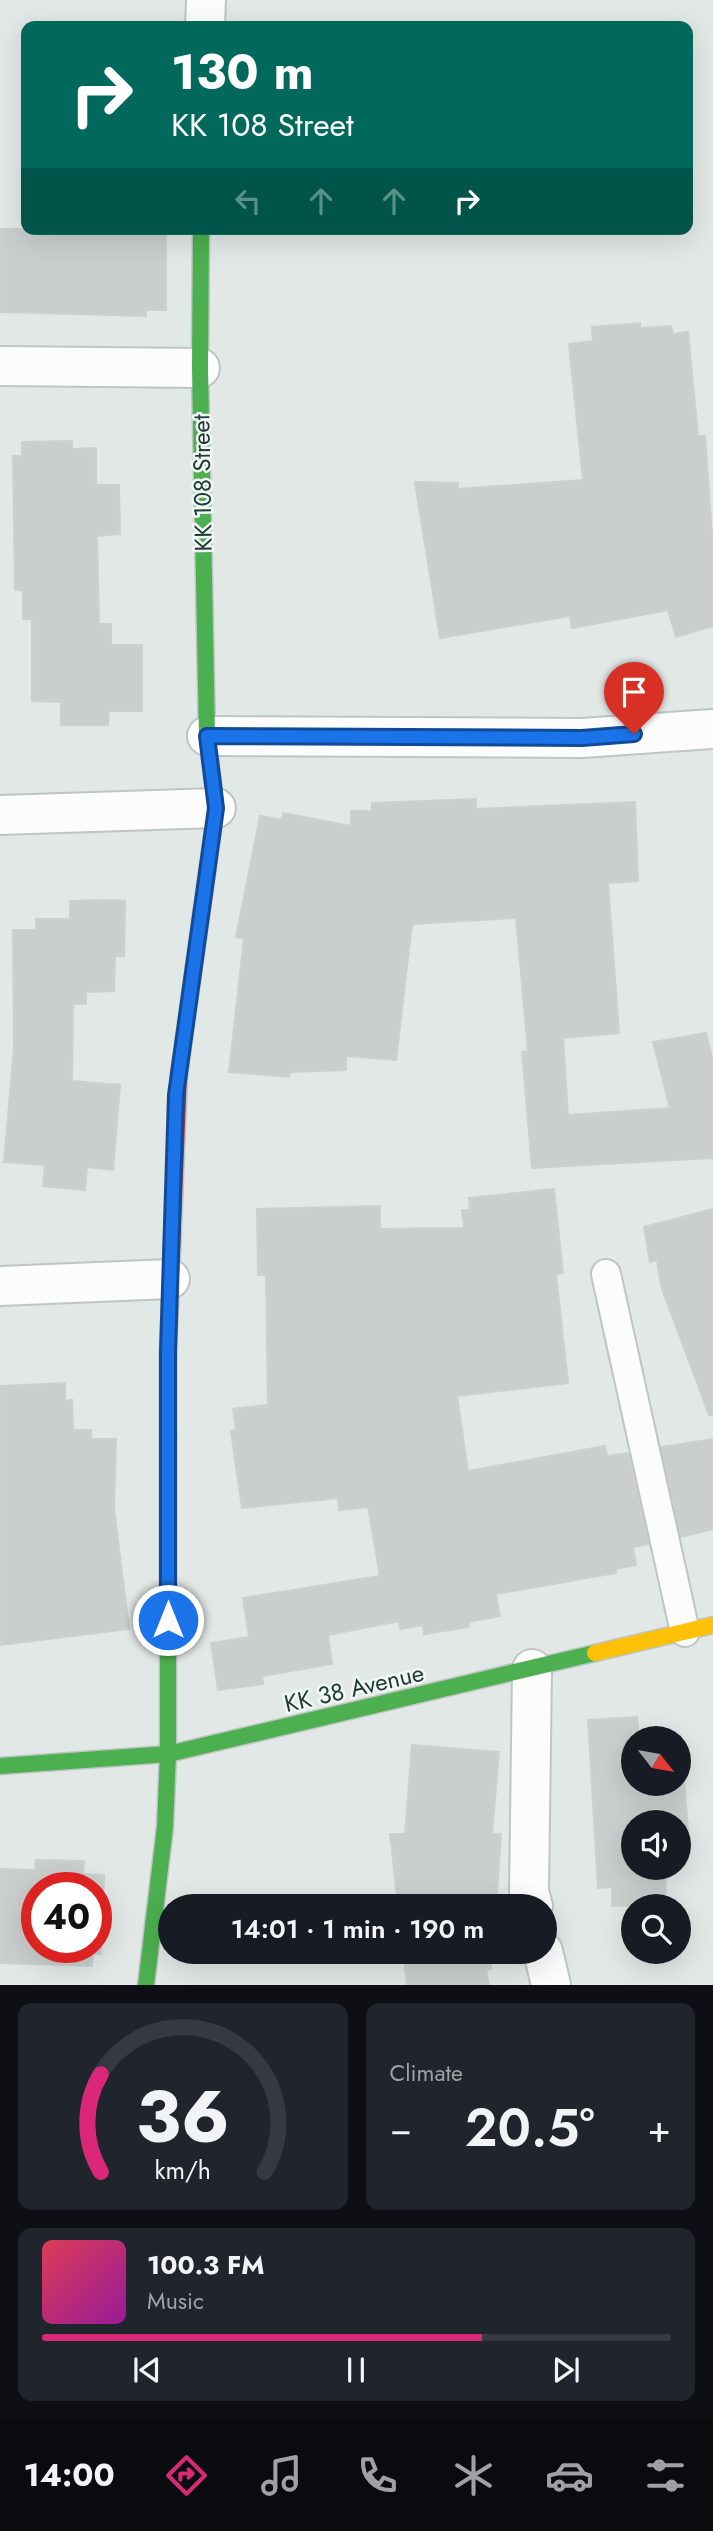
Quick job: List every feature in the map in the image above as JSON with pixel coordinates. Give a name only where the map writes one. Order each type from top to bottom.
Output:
[{"type":"street","points":[[205,21],[206,0]]},
{"type":"street","name":"KK 108 Street","points":[[146,1985],[164,1827],[168,1754],[170,1279],[176,1095],[216,808],[207,736],[200,368],[201,235]]},
{"type":"street","points":[[0,366],[200,368]]},
{"type":"street","points":[[207,736],[582,738],[713,729]]},
{"type":"street","points":[[0,815],[216,808]]},
{"type":"street","points":[[0,1286],[170,1279]]},
{"type":"street","name":"KK 38 Avenue","points":[[0,1766],[168,1754],[713,1625]]},
{"type":"street","points":[[530,1894],[532,1670]]},
{"type":"street","points":[[546,1964],[551,1985]]},
{"type":"lane","points":[[606,1274],[685,1632]]},
{"type":"building","points":[[0,229],[21,229],[21,235],[166,235],[166,310],[146,310],[146,316],[0,312]]},
{"type":"building","points":[[640,323],[640,328],[671,326],[673,334],[688,332],[698,436],[705,436],[713,549],[713,626],[676,637],[668,610],[572,628],[570,616],[440,638],[415,482],[458,483],[458,489],[583,480],[569,344],[593,341],[592,327]]},
{"type":"building","points":[[72,441],[72,449],[96,448],[96,485],[119,485],[120,534],[97,536],[99,624],[111,624],[111,645],[142,645],[142,711],[109,711],[108,725],[61,725],[61,702],[32,701],[32,619],[23,619],[23,590],[15,590],[13,456],[22,456],[22,442]]},
{"type":"building","points":[[476,799],[476,809],[635,802],[638,881],[608,883],[619,1033],[563,1038],[568,1115],[670,1108],[653,1042],[706,1033],[713,1061],[713,1158],[532,1168],[522,1052],[528,1051],[516,918],[412,924],[396,1060],[346,1056],[346,1070],[290,1072],[289,1077],[229,1072],[244,939],[236,937],[260,816],[282,820],[283,813],[351,826],[351,811],[372,811],[372,803]]},
{"type":"building","points":[[70,901],[125,901],[124,956],[115,956],[114,991],[86,992],[86,1004],[73,1004],[72,1081],[120,1085],[113,1170],[87,1167],[85,1190],[43,1186],[45,1165],[4,1162],[14,1047],[13,930],[36,930],[36,919],[70,919]]},
{"type":"building","points":[[554,1189],[563,1273],[556,1274],[568,1383],[457,1396],[468,1471],[605,1446],[607,1456],[628,1453],[649,1544],[633,1547],[636,1565],[615,1569],[616,1573],[496,1594],[500,1616],[468,1622],[469,1627],[424,1634],[423,1625],[400,1629],[399,1621],[328,1635],[332,1664],[262,1676],[263,1684],[218,1690],[211,1643],[249,1637],[243,1598],[380,1576],[368,1507],[339,1510],[338,1498],[242,1508],[231,1431],[236,1430],[233,1409],[268,1405],[266,1275],[258,1275],[257,1209],[380,1206],[380,1229],[464,1228],[462,1210],[470,1210],[469,1198]]},
{"type":"building","points":[[713,1209],[713,1415],[709,1415],[661,1286],[657,1260],[650,1262],[644,1227]]},
{"type":"building","points":[[65,1383],[65,1401],[72,1400],[73,1430],[91,1430],[91,1439],[116,1439],[114,1508],[129,1629],[0,1645],[0,1386]]},
{"type":"building","points":[[713,1439],[713,1529],[681,1537],[661,1447]]},
{"type":"building","points":[[637,1717],[638,1726],[621,1726],[621,1796],[685,1796],[686,1810],[621,1810],[621,1880],[665,1880],[666,1894],[621,1894],[621,1906],[612,1906],[612,1887],[598,1888],[588,1720]]},
{"type":"building","points":[[412,1745],[499,1752],[492,1834],[501,1834],[497,1894],[397,1894],[390,1834],[405,1834]]},
{"type":"building","points":[[36,1860],[84,1861],[83,1872],[21,1872],[21,1963],[92,1963],[92,1966],[0,1963],[0,1869],[35,1870]]},
{"type":"building","points":[[405,1964],[491,1964],[491,1969],[486,1969],[489,1985],[407,1985]]},
{"type":"traffic: fast","points":[[179,1074],[216,808],[207,736],[200,368],[201,235]]},
{"type":"traffic: fast","points":[[146,1985],[165,1827],[168,1754],[168,1435]]},
{"type":"traffic: fast","points":[[0,1766],[168,1754],[595,1653]]},
{"type":"traffic: slow","points":[[595,1653],[713,1625]]},
{"type":"traffic: jam","points":[[168,1435],[168,1352],[179,1074]]},
{"type":"route","points":[[168,1620],[168,1352],[176,1095],[216,808],[207,736],[582,738],[634,734]]}]
